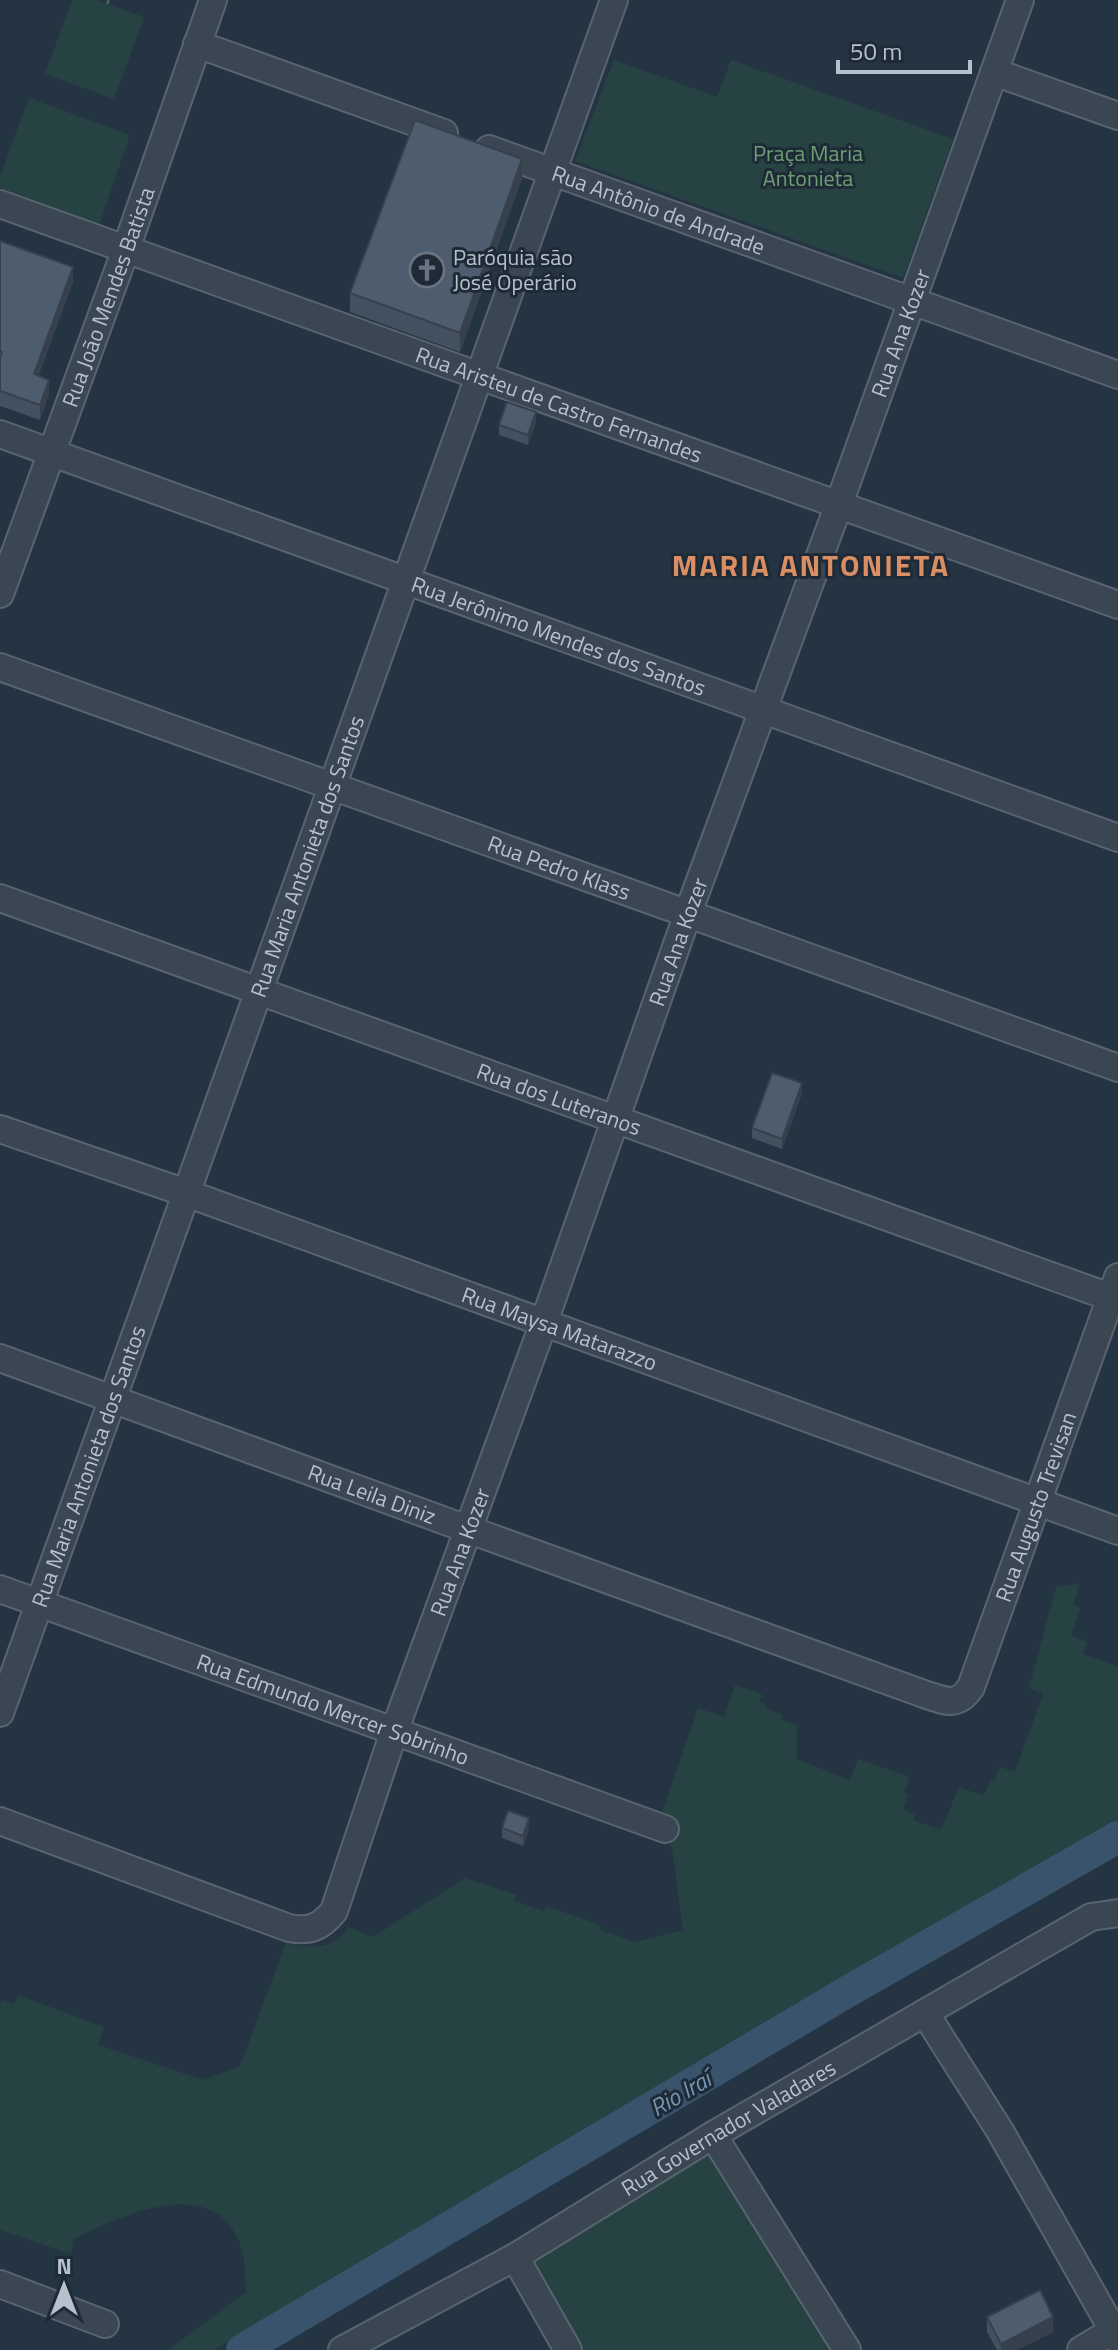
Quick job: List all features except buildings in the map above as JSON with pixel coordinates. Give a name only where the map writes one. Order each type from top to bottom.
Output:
[{"type":"street","name":"Rua João Mendes Batista","points":[[0,594],[213,0]]},
{"type":"street","name":"Rua Maria Antonieta dos Santos","points":[[0,1713],[614,0]]},
{"type":"street","name":"Rua Ana Kozer","points":[[0,1821],[289,1928],[303,1930],[317,1927],[334,1911],[394,1732],[544,1322],[688,913],[1020,0]]},
{"type":"street","name":"Rua Antônio de Andrade","points":[[197,44],[1118,375]]},
{"type":"street","points":[[994,72],[1118,116]]},
{"type":"street","name":"Rua Aristeu de Castro Fernandes","points":[[0,204],[1118,605]]},
{"type":"street","name":"Rua Jerônimo Mendes dos Santos","points":[[0,434],[1118,838]]},
{"type":"street","name":"Rua Pedro Klass","points":[[0,667],[1118,1068]]},
{"type":"street","name":"Rua dos Luteranos","points":[[0,898],[615,1119],[1116,1292]]},
{"type":"street","name":"Rua Maysa Matarazzo","points":[[0,1129],[186,1193],[1118,1531]]},
{"type":"street","name":"Rua Augusto Trevisan","points":[[924,1694],[953,1702],[963,1697],[971,1687],[1116,1292]]},
{"type":"street","name":"Rua Leila Diniz","points":[[0,1358],[924,1694]]},
{"type":"street","name":"Rua Edmundo Mercer Sobrinho","points":[[0,1589],[665,1829]]},
{"type":"street","name":"Rua Governador Valadares","points":[[342,2350],[515,2257],[713,2135],[1091,1917],[1118,1913]]},
{"type":"street","points":[[925,2013],[1000,2131],[1116,2333],[1081,2350]]},
{"type":"street","points":[[713,2135],[847,2350]]},
{"type":"street","points":[[515,2257],[568,2350]]},
{"type":"street","points":[[0,2284],[105,2324]]},
{"type":"green space","points":[[72,0],[97,0],[144,17],[114,99],[45,74]]},
{"type":"green space","name":"Praça Maria Antonieta","points":[[614,60],[717,97],[731,60],[953,139],[903,278],[575,161]]},
{"type":"green space","points":[[29,98],[130,135],[99,225],[0,188],[0,176]]},
{"type":"green space","points":[[1080,1583],[1073,1605],[1080,1608],[1071,1636],[1087,1642],[1083,1654],[1118,1667],[1118,1828],[214,2350],[168,2350],[246,2292],[240,2244],[223,2218],[205,2208],[161,2206],[137,2212],[74,2239],[71,2254],[0,2230],[2,2000],[14,2004],[18,1995],[104,2027],[98,2045],[203,2080],[240,2066],[286,1943],[303,1946],[328,1944],[343,1935],[348,1927],[373,1937],[465,1878],[516,1895],[514,1901],[544,1911],[546,1906],[601,1925],[600,1930],[636,1942],[683,1930],[672,1849],[664,1829],[662,1812],[698,1708],[724,1717],[735,1685],[762,1694],[759,1702],[766,1704],[765,1708],[782,1714],[781,1720],[797,1725],[797,1759],[850,1780],[858,1759],[910,1777],[904,1792],[908,1795],[903,1809],[915,1814],[913,1820],[941,1830],[959,1787],[984,1796],[990,1780],[994,1781],[1000,1767],[1015,1772],[1043,1694],[1029,1688],[1056,1587]]},
{"type":"green space","points":[[716,2143],[837,2350],[577,2350],[528,2258]]},
{"type":"waterway","name":"Rio Iraí","points":[[242,2350],[852,1989],[1118,1837]]},
{"type":"place","name":"Paróquia são José Operário","points":[[427,270]]},
{"type":"district","name":"MARIA ANTONIETA","points":[[811,565]]}]
